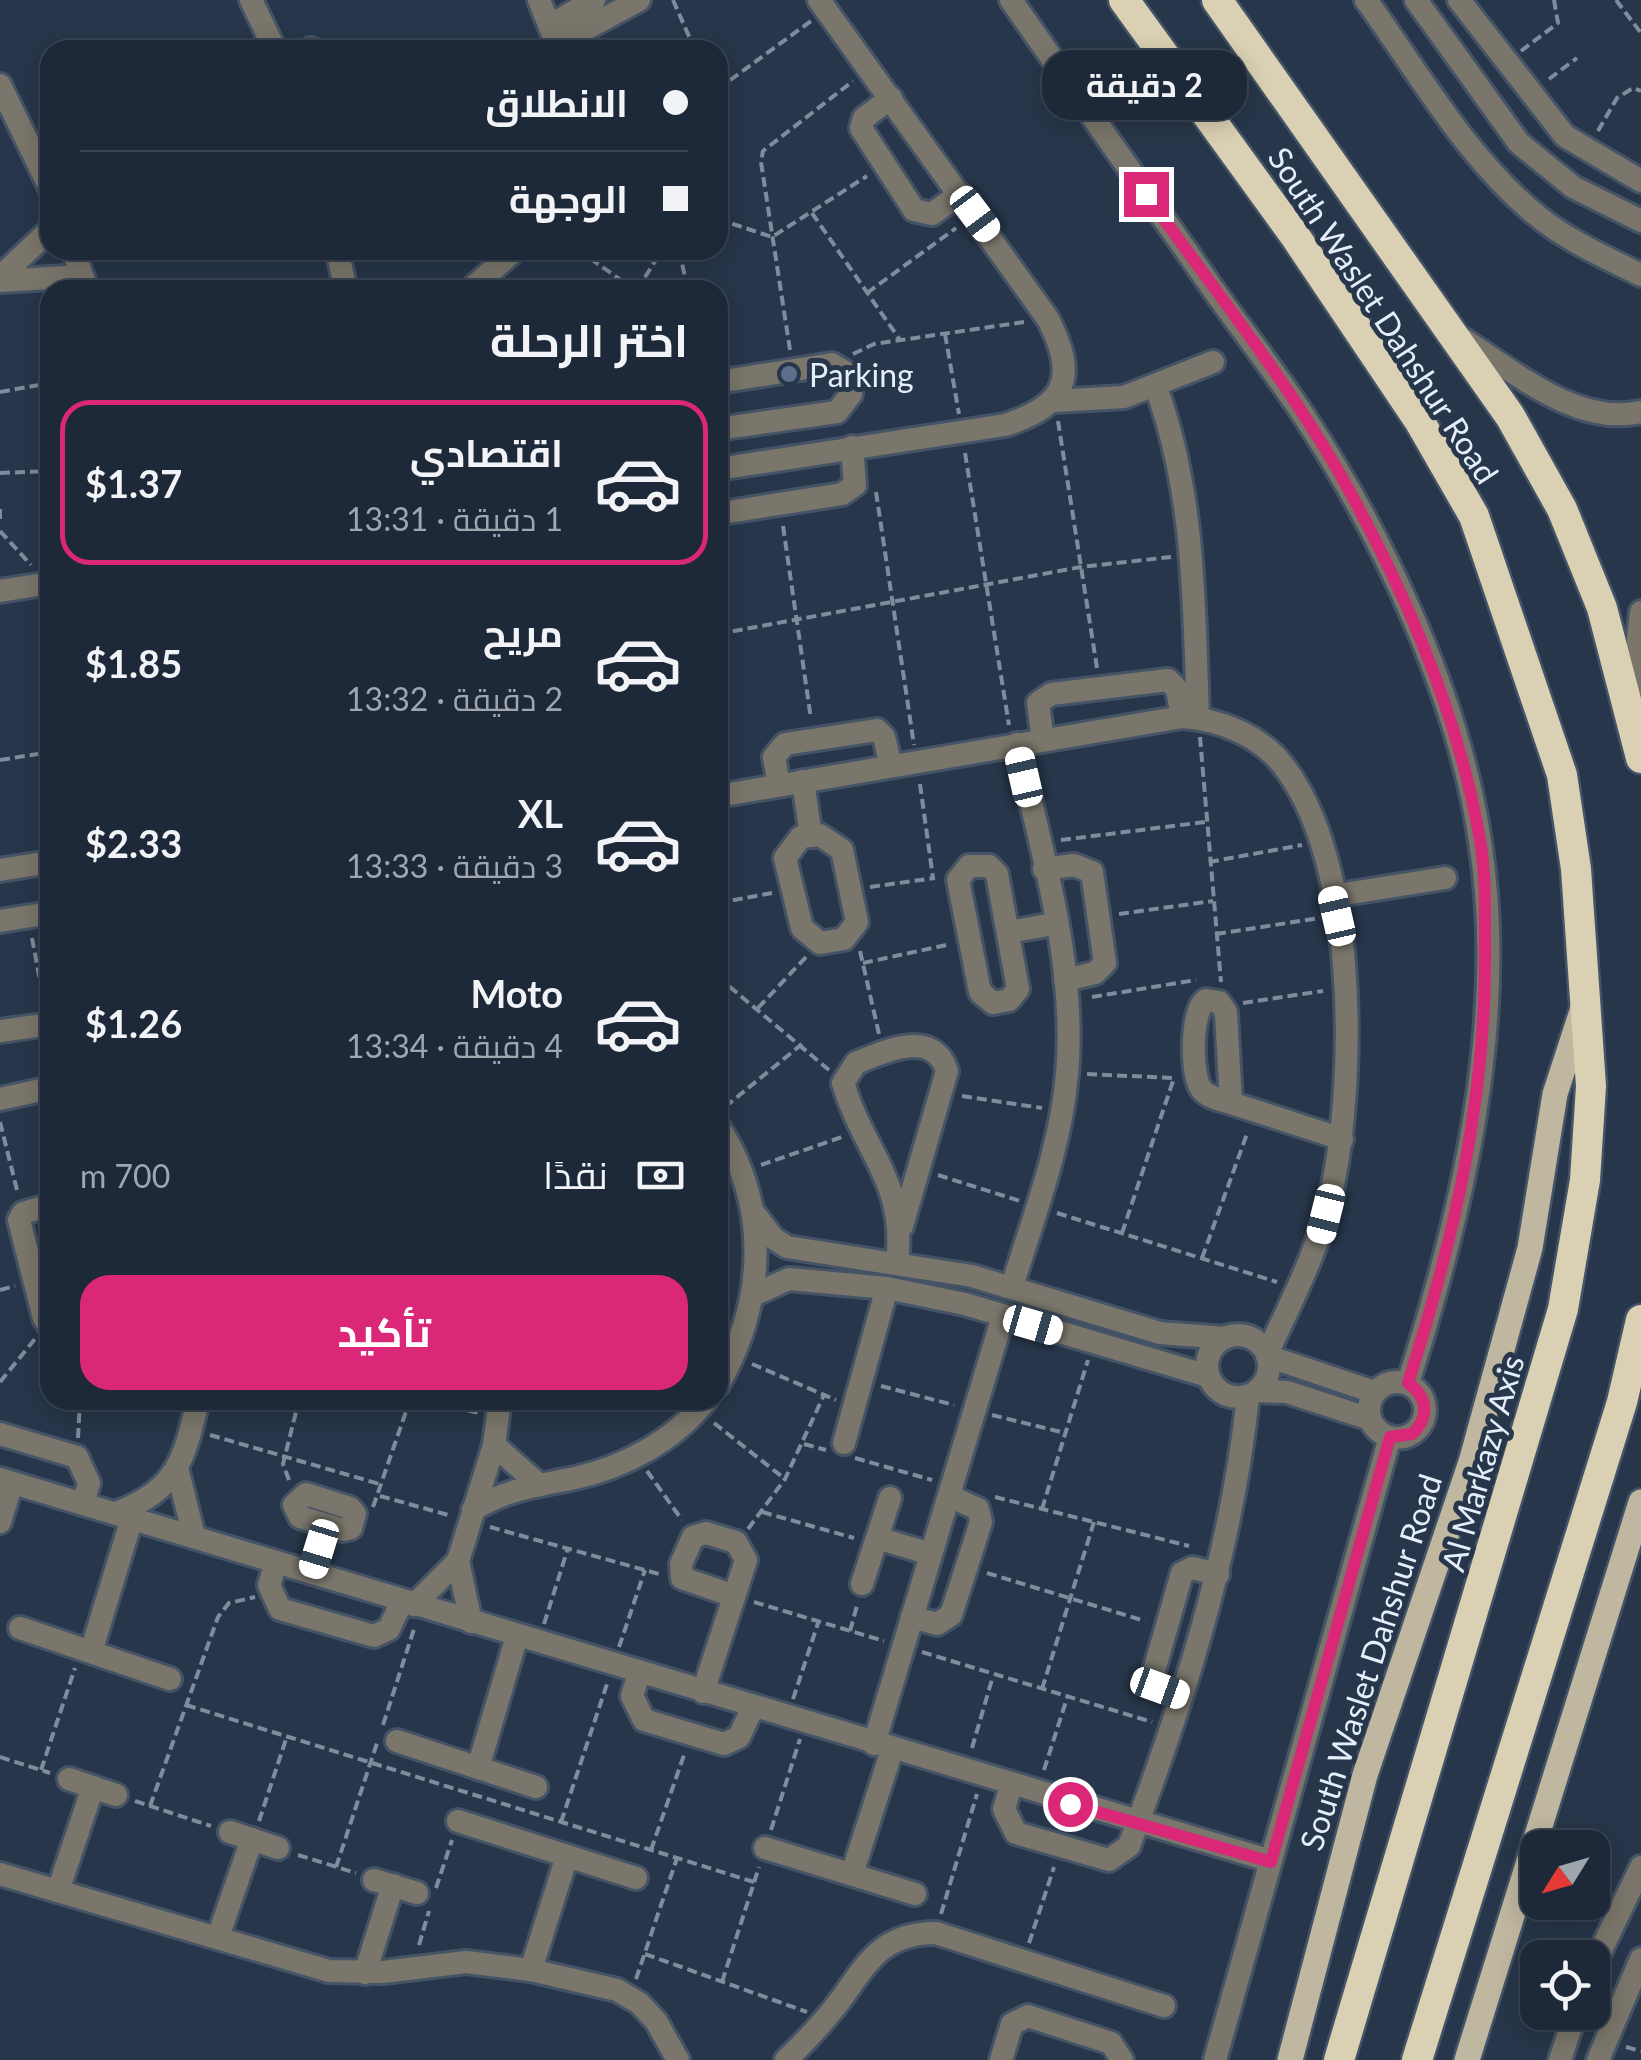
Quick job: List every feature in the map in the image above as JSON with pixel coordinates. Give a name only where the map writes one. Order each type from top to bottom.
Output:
[{"type":"highway","name":"South Waslet Dahshur Road","points":[[1124,0],[1295,236],[1420,422],[1474,516],[1562,775],[1576,869]]},
{"type":"highway","name":"South Waslet Dahshur Road","points":[[1217,0],[1510,416],[1562,509],[1602,608],[1641,758]]},
{"type":"highway","name":"Al Markazy Axis","points":[[1339,2060],[1563,1309],[1585,1180],[1590,1086],[1588,996],[1576,869]]},
{"type":"highway","points":[[1417,2060],[1622,1402],[1641,1320]]},
{"type":"main road","name":"South Waslet Dahshur Road","points":[[1290,2060],[1365,1775],[1471,1462],[1530,1248],[1555,1094],[1588,996]]},
{"type":"main road","points":[[1468,2060],[1641,1502]]},
{"type":"street","points":[[251,0],[269,40]]},
{"type":"street","points":[[539,0],[556,40]]},
{"type":"street","points":[[556,40],[594,0]]},
{"type":"street","points":[[556,40],[639,0]]},
{"type":"street","points":[[1011,0],[1282,384],[1339,473],[1408,611],[1453,734],[1480,842],[1484,1028],[1474,1129],[1455,1228],[1408,1383]]},
{"type":"street","points":[[1366,0],[1489,169],[1514,196],[1571,240],[1641,275]]},
{"type":"street","points":[[1416,0],[1520,143],[1573,187],[1641,221]]},
{"type":"street","points":[[1459,0],[1565,136],[1641,181]]},
{"type":"street","points":[[823,5],[1048,319],[1066,365],[1054,401]]},
{"type":"street","points":[[0,85],[40,167]]},
{"type":"street","points":[[890,98],[864,118],[861,128],[914,210],[926,216],[960,194]]},
{"type":"street","points":[[0,279],[40,240]]},
{"type":"street","points":[[481,280],[504,260]]},
{"type":"street","points":[[0,279],[40,281]]},
{"type":"street","points":[[1448,330],[1580,409],[1612,416],[1641,412]]},
{"type":"street","points":[[728,466],[962,431],[1030,417],[1054,401],[1124,398],[1213,362]]},
{"type":"street","points":[[728,380],[832,364],[845,372],[851,394],[844,408],[728,428]]},
{"type":"street","points":[[1156,387],[1182,470],[1192,555],[1190,717]]},
{"type":"street","points":[[774,421],[779,458]]},
{"type":"street","points":[[728,512],[848,491],[856,476],[852,447]]},
{"type":"street","points":[[0,591],[40,584]]},
{"type":"street","points":[[1630,710],[1641,612]]},
{"type":"street","points":[[1042,740],[1037,711],[1044,697],[1100,688],[1168,680],[1177,689],[1190,717]]},
{"type":"street","points":[[728,794],[1190,717],[1257,740],[1281,762],[1300,791],[1319,842],[1334,906],[1345,988],[1348,1080],[1342,1138],[1319,1241],[1267,1355],[1268,1375],[1253,1394],[1220,1565],[1171,1727],[1125,1853],[1109,1860],[1016,1833],[1009,1826],[1004,1809],[1011,1786]]},
{"type":"street","points":[[779,785],[775,750],[785,744],[877,730],[884,737],[891,766]]},
{"type":"street","points":[[1012,1288],[1062,1111],[1067,1073],[1066,990],[1039,843],[1014,744]]},
{"type":"street","points":[[803,781],[811,836]]},
{"type":"street","points":[[811,836],[829,838],[842,850],[855,930],[844,940],[820,943],[802,928],[785,858],[788,849],[802,837],[811,836]]},
{"type":"street","points":[[0,870],[40,864]]},
{"type":"street","points":[[970,866],[994,870],[1008,932],[1018,988],[1009,1000],[993,1003],[983,997],[970,940],[960,874],[970,866]]},
{"type":"street","points":[[1044,869],[1086,867],[1092,872],[1107,957],[1102,970],[1066,990]]},
{"type":"street","points":[[1334,906],[1444,878]]},
{"type":"street","points":[[0,921],[39,914]]},
{"type":"street","points":[[1008,932],[1054,924]]},
{"type":"street","points":[[1231,1103],[1224,1006],[1206,1000],[1196,1010],[1185,1078],[1206,1094],[1231,1103],[1342,1138]]},
{"type":"street","points":[[0,1031],[40,1024]]},
{"type":"street","points":[[898,1262],[902,1226],[947,1071],[943,1056],[930,1046],[856,1062],[844,1084],[893,1192],[902,1226]]},
{"type":"street","points":[[0,1099],[40,1090]]},
{"type":"street","points":[[728,1144],[743,1172],[757,1240],[753,1295],[728,1367]]},
{"type":"street","points":[[40,1208],[23,1213],[20,1227],[40,1298]]},
{"type":"street","points":[[753,1295],[789,1279],[887,1288],[1003,1316],[1208,1376],[1228,1396],[1288,1392],[1370,1419],[1390,1437],[1405,1437],[1422,1422],[1424,1400],[1408,1383],[1393,1381],[1374,1392],[1283,1365],[1267,1355],[1254,1339],[1160,1333],[1012,1288],[898,1262],[787,1247],[773,1238],[754,1213]]},
{"type":"street","points":[[844,1443],[887,1288]]},
{"type":"street","points":[[852,1874],[903,1647],[1003,1316]]},
{"type":"street","points":[[1208,1376],[1207,1358],[1225,1338]]},
{"type":"street","points":[[1370,1419],[1374,1392]]},
{"type":"street","points":[[86,1650],[124,1515],[178,1472],[196,1410]]},
{"type":"street","points":[[276,1562],[271,1595],[280,1609],[374,1636],[389,1630],[408,1603],[438,1585],[458,1560],[494,1445],[499,1410]]},
{"type":"street","points":[[471,1516],[515,1489],[578,1478],[637,1456],[696,1410]]},
{"type":"street","points":[[0,1434],[77,1458],[90,1483],[83,1504]]},
{"type":"street","points":[[1216,2060],[1390,1437]]},
{"type":"street","points":[[494,1445],[538,1484]]},
{"type":"street","points":[[178,1472],[194,1536]]},
{"type":"street","points":[[0,1522],[6,1481],[1271,1862]]},
{"type":"street","points":[[912,1617],[937,1624],[948,1620],[966,1566],[981,1516],[972,1504],[951,1491]]},
{"type":"street","points":[[302,1494],[294,1505],[296,1514],[326,1525],[312,1573]]},
{"type":"street","points":[[862,1584],[890,1498]]},
{"type":"street","points":[[702,1692],[734,1596],[746,1560],[736,1542],[706,1533],[693,1536],[679,1571],[688,1582],[734,1596]]},
{"type":"street","points":[[876,1541],[931,1554]]},
{"type":"street","points":[[458,1560],[471,1622]]},
{"type":"street","points":[[1181,1696],[1160,1688],[1152,1678],[1164,1627],[1182,1573],[1220,1565]]},
{"type":"street","points":[[20,1628],[170,1679]]},
{"type":"street","points":[[478,1768],[527,1639]]},
{"type":"street","points":[[639,1673],[632,1696],[644,1720],[724,1744],[744,1730],[752,1708]]},
{"type":"street","points":[[396,1741],[536,1787]]},
{"type":"street","points":[[58,1891],[105,1791],[69,1780]]},
{"type":"street","points":[[458,1821],[636,1878]]},
{"type":"street","points":[[218,1937],[241,1836],[278,1848]]},
{"type":"street","points":[[765,1848],[915,1894]]},
{"type":"street","points":[[531,1970],[567,1856]]},
{"type":"street","points":[[1606,1940],[1641,1867]]},
{"type":"street","points":[[0,1874],[328,1971],[365,1973],[466,1962],[531,1970],[617,1990],[656,2022],[678,2060]]},
{"type":"street","points":[[365,1973],[384,1882],[417,1894]]},
{"type":"street","points":[[786,2060],[825,2019],[874,1952],[914,1933],[936,1934],[1164,2006]]},
{"type":"street","points":[[1598,2060],[1641,1959]]},
{"type":"street","points":[[1001,2060],[1012,2024],[1028,2016],[1111,2043],[1122,2060]]},
{"type":"street","points":[[1560,2060],[1570,2030]]},
{"type":"path","points":[[673,0],[691,40]]},
{"type":"path","points":[[1505,62],[1558,23],[1554,0]]},
{"type":"path","points":[[1616,0],[1641,33]]},
{"type":"path","points":[[728,81],[823,5]]},
{"type":"path","points":[[1529,94],[1577,58]]},
{"type":"path","points":[[793,370],[763,151],[870,68]]},
{"type":"path","points":[[1588,152],[1616,98],[1633,88],[1641,91]]},
{"type":"path","points":[[772,237],[884,165]]},
{"type":"path","points":[[811,212],[900,340]]},
{"type":"path","points":[[867,293],[975,214]]},
{"type":"path","points":[[728,222],[772,237]]},
{"type":"path","points":[[592,260],[622,280]]},
{"type":"path","points":[[845,372],[858,348],[1048,319]]},
{"type":"path","points":[[945,334],[1014,744]]},
{"type":"path","points":[[0,392],[40,384]]},
{"type":"path","points":[[1054,401],[1100,688]]},
{"type":"path","points":[[0,473],[40,471]]},
{"type":"path","points":[[875,484],[933,878]]},
{"type":"path","points":[[781,504],[794,620],[815,739]]},
{"type":"path","points":[[0,510],[0,522]]},
{"type":"path","points":[[0,531],[40,573]]},
{"type":"path","points":[[728,632],[1081,567],[1192,555]]},
{"type":"path","points":[[1190,717],[1224,1006],[1345,988]]},
{"type":"path","points":[[0,760],[40,754]]},
{"type":"path","points":[[1039,843],[1205,822]]},
{"type":"path","points":[[1209,862],[1319,842]]},
{"type":"path","points":[[850,890],[960,874]]},
{"type":"path","points":[[728,901],[793,889]]},
{"type":"path","points":[[1100,916],[1213,901]]},
{"type":"path","points":[[1216,934],[1334,906]]},
{"type":"path","points":[[855,930],[884,1054]]},
{"type":"path","points":[[863,962],[970,940]]},
{"type":"path","points":[[758,1008],[820,943]]},
{"type":"path","points":[[1066,990],[1201,979]]},
{"type":"path","points":[[728,986],[802,1044],[844,1084]]},
{"type":"path","points":[[728,1106],[802,1044]]},
{"type":"path","points":[[1067,1073],[1185,1078],[1122,1233]]},
{"type":"path","points":[[943,1094],[1062,1111]]},
{"type":"path","points":[[1202,1258],[1256,1111]]},
{"type":"path","points":[[0,1122],[23,1213]]},
{"type":"path","points":[[743,1172],[863,1130]]},
{"type":"path","points":[[920,1169],[1297,1288]]},
{"type":"path","points":[[0,1382],[40,1335]]},
{"type":"path","points":[[1042,1509],[1094,1342]]},
{"type":"path","points":[[734,1356],[854,1408]]},
{"type":"path","points":[[736,1542],[785,1478],[824,1395]]},
{"type":"path","points":[[77,1458],[79,1410]]},
{"type":"path","points":[[297,1410],[284,1471],[302,1494]]},
{"type":"path","points":[[407,1410],[380,1496],[471,1516],[688,1582]]},
{"type":"path","points":[[708,1410],[785,1478]]},
{"type":"path","points":[[191,1430],[383,1486]]},
{"type":"path","points":[[804,1444],[951,1491],[1094,1522],[1220,1565]]},
{"type":"path","points":[[637,1456],[693,1536]]},
{"type":"path","points":[[762,1512],[876,1541]]},
{"type":"path","points":[[1042,1688],[1094,1522]]},
{"type":"path","points":[[527,1639],[568,1548]]},
{"type":"path","points":[[966,1566],[1164,1627]]},
{"type":"path","points":[[561,1822],[645,1570]]},
{"type":"path","points":[[850,1631],[862,1584]]},
{"type":"path","points":[[150,1806],[224,1608],[235,1600],[271,1595]]},
{"type":"path","points":[[734,1596],[1171,1727]]},
{"type":"path","points":[[787,1718],[819,1621]]},
{"type":"path","points":[[41,1770],[86,1650]]},
{"type":"path","points":[[936,1934],[994,1674]]},
{"type":"path","points":[[1036,1794],[1068,1696]]},
{"type":"path","points":[[186,1704],[754,1882]]},
{"type":"path","points":[[651,1850],[692,1734]]},
{"type":"path","points":[[105,1791],[241,1836],[288,1736]]},
{"type":"path","points":[[0,1757],[69,1780]]},
{"type":"path","points":[[412,1969],[467,1792]]},
{"type":"path","points":[[1023,1962],[1061,1846]]},
{"type":"path","points":[[278,1848],[384,1882]]},
{"type":"path","points":[[630,1998],[677,1858]]},
{"type":"path","points":[[644,1954],[825,2019]]},
{"type":"place","name":"Parking","points":[[789,374]]},
{"type":"route","points":[[1070,1804],[1271,1862],[1390,1437],[1412,1434],[1425,1415],[1424,1400],[1408,1383],[1455,1228],[1474,1129],[1484,1028],[1485,926],[1480,842],[1453,734],[1415,628],[1368,526],[1308,421],[1146,194]]}]
